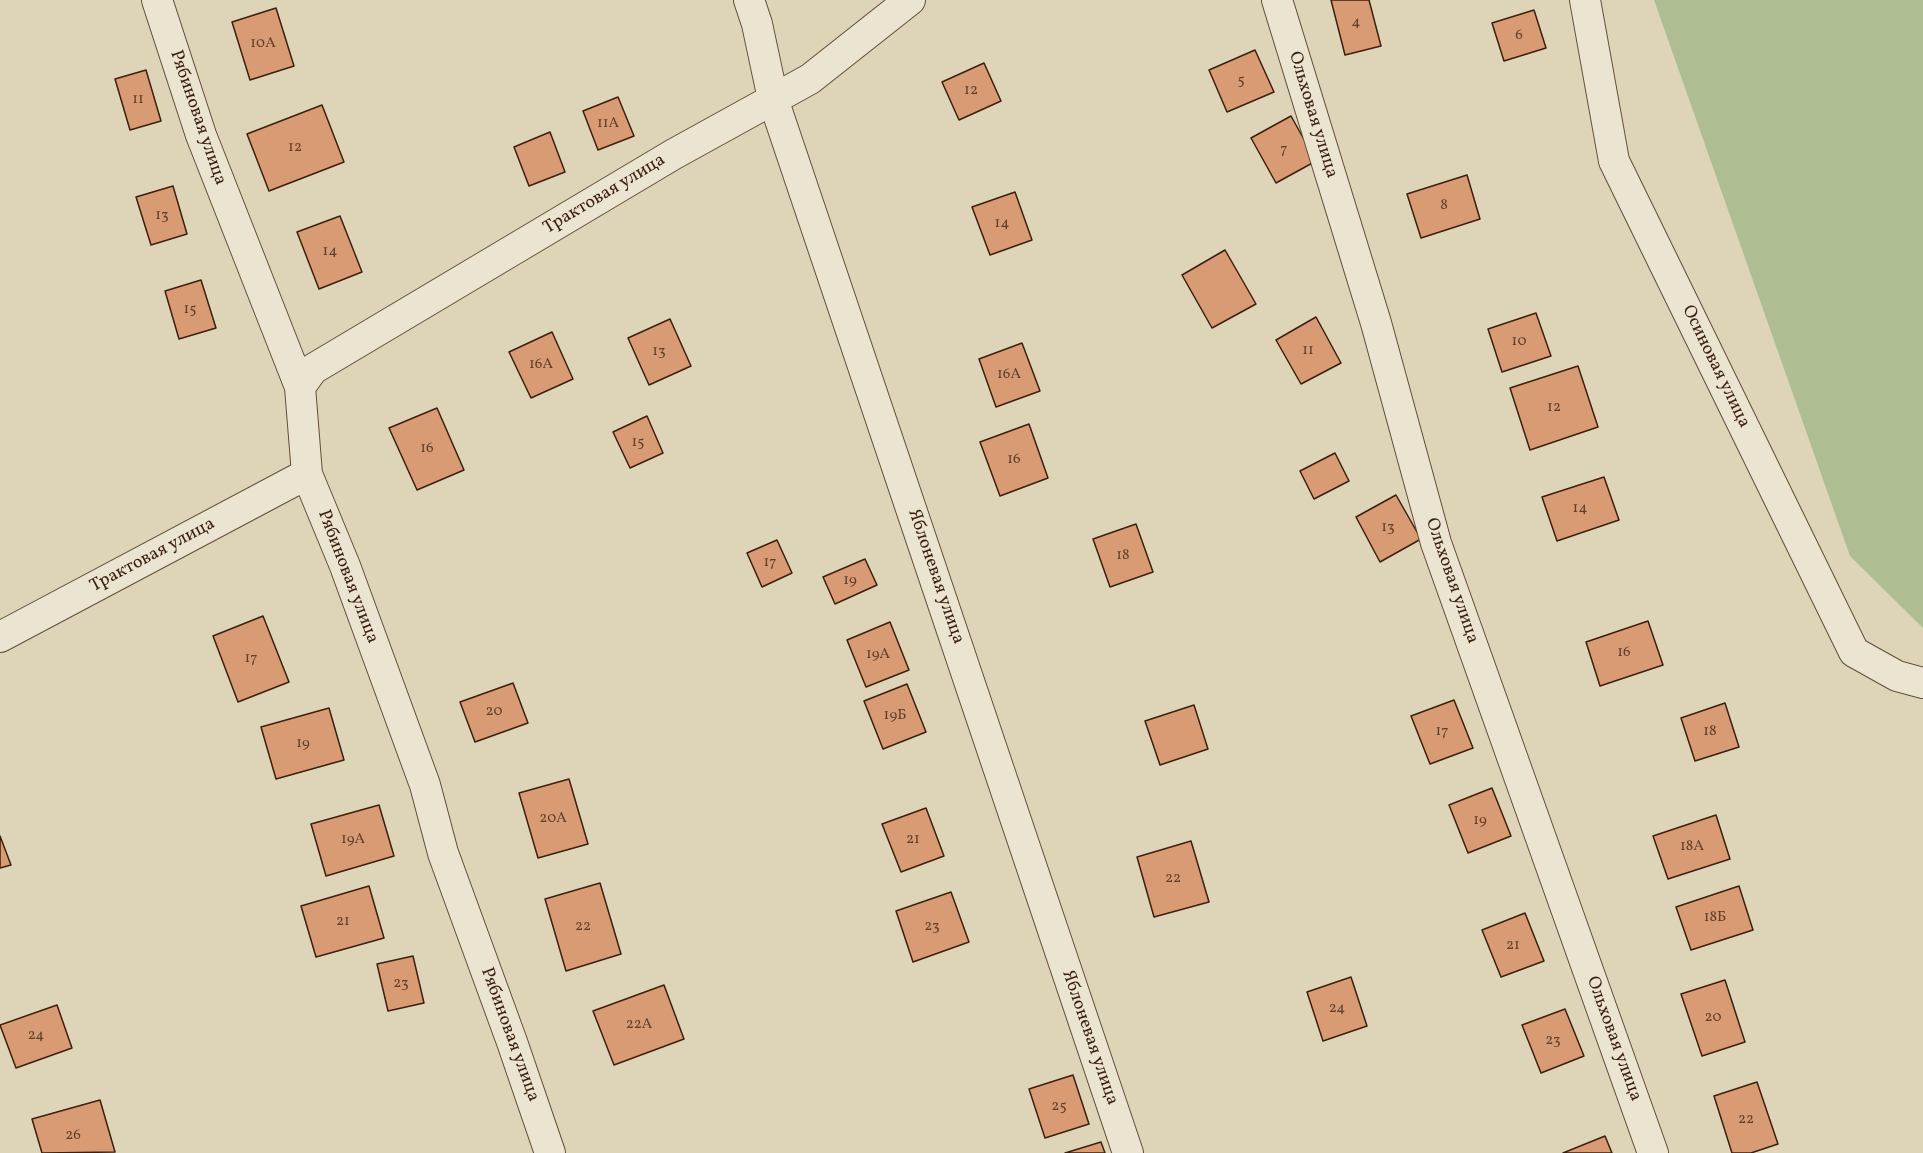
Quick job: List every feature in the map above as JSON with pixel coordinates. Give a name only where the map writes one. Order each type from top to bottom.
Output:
[{"type":"street","name":"Рябиновая улица","points":[[157,0],[201,135],[300,387],[307,474],[345,566],[425,785],[443,853],[550,1153]]},
{"type":"street","name":"Яблоневая улица","points":[[749,0],[757,24],[773,99],[1128,1153]]},
{"type":"street","name":"Трактовая улица","points":[[300,387],[313,369],[674,154],[810,79],[910,0]]},
{"type":"street","name":"Ольховая улица","points":[[1277,0],[1376,323],[1436,543],[1653,1153]]},
{"type":"street","name":"Осиновая улица","points":[[1585,0],[1614,161],[1854,652],[1896,676],[1923,683]]},
{"type":"street","name":"Трактовая улица","points":[[0,637],[307,474]]},
{"type":"green space","points":[[1654,0],[1923,0],[1923,628],[1850,556]]},
{"type":"building","points":[[1331,0],[1369,0],[1381,46],[1345,55]]},
{"type":"building","points":[[276,8],[294,66],[250,80],[232,22]]},
{"type":"building","points":[[1534,10],[1546,48],[1504,61],[1492,23]]},
{"type":"building","points":[[1255,50],[1274,92],[1227,112],[1209,70]]},
{"type":"building","points":[[984,63],[1001,101],[959,120],[942,82]]},
{"type":"building","points":[[146,70],[161,121],[130,130],[115,79]]},
{"type":"building","points":[[618,97],[634,136],[598,150],[583,111]]},
{"type":"building","points":[[322,105],[344,162],[269,191],[247,134]]},
{"type":"building","points":[[1291,116],[1316,161],[1276,183],[1251,138]]},
{"type":"building","points":[[550,132],[565,172],[529,186],[514,147]]},
{"type":"building","points":[[1467,175],[1480,219],[1421,238],[1407,194]]},
{"type":"building","points":[[173,186],[187,234],[151,245],[136,197]]},
{"type":"building","points":[[1015,192],[1032,240],[990,255],[972,207]]},
{"type":"building","points":[[340,216],[362,272],[319,289],[297,232]]},
{"type":"building","points":[[1225,250],[1256,304],[1212,328],[1182,275]]},
{"type":"building","points":[[201,280],[216,328],[179,339],[165,291]]},
{"type":"building","points":[[1536,313],[1551,356],[1502,372],[1488,329]]},
{"type":"building","points":[[1316,317],[1341,363],[1301,384],[1276,340]]},
{"type":"building","points":[[670,319],[691,366],[649,385],[628,338]]},
{"type":"building","points":[[552,332],[573,379],[531,398],[509,352]]},
{"type":"building","points":[[1022,343],[1040,391],[996,407],[979,359]]},
{"type":"building","points":[[1578,366],[1598,427],[1530,450],[1510,388]]},
{"type":"building","points":[[437,408],[464,470],[417,490],[389,428]]},
{"type":"building","points":[[647,416],[663,453],[630,468],[613,432]]},
{"type":"building","points":[[1029,424],[1048,478],[1000,496],[980,442]]},
{"type":"building","points":[[1335,453],[1349,481],[1314,499],[1300,471]]},
{"type":"building","points":[[1604,477],[1619,520],[1557,541],[1542,497]]},
{"type":"building","points":[[1396,495],[1421,539],[1380,562],[1356,517]]},
{"type":"building","points":[[1136,524],[1153,572],[1110,587],[1093,539]]},
{"type":"building","points":[[777,540],[792,573],[762,587],[747,553]]},
{"type":"building","points":[[865,559],[877,585],[835,604],[823,577]]},
{"type":"building","points":[[263,616],[289,682],[238,702],[213,636]]},
{"type":"building","points":[[1648,621],[1663,665],[1600,686],[1586,642]]},
{"type":"building","points":[[890,622],[909,670],[866,687],[847,640]]},
{"type":"building","points":[[513,683],[528,723],[475,742],[460,702]]},
{"type":"building","points":[[907,684],[926,732],[883,749],[864,701]]},
{"type":"building","points":[[1454,700],[1473,748],[1430,764],[1411,716]]},
{"type":"building","points":[[1725,703],[1739,747],[1695,761],[1681,718]]},
{"type":"building","points":[[1194,705],[1208,749],[1160,765],[1145,721]]},
{"type":"building","points":[[329,708],[344,760],[276,779],[261,727]]},
{"type":"building","points":[[569,779],[588,844],[538,858],[519,793]]},
{"type":"building","points":[[1492,788],[1511,836],[1468,853],[1449,805]]},
{"type":"building","points":[[379,805],[394,856],[326,876],[311,824]]},
{"type":"building","points":[[926,808],[944,856],[901,872],[882,824]]},
{"type":"building","points":[[1716,815],[1730,859],[1668,879],[1653,836]]},
{"type":"building","points":[[0,836],[11,865],[0,868]]},
{"type":"building","points":[[1191,841],[1209,902],[1154,917],[1137,857]]},
{"type":"building","points":[[600,883],[621,954],[566,971],[545,899]]},
{"type":"building","points":[[369,886],[384,938],[316,957],[301,906]]},
{"type":"building","points":[[1739,886],[1753,930],[1691,950],[1676,907]]},
{"type":"building","points":[[951,892],[969,942],[913,962],[896,911]]},
{"type":"building","points":[[1525,913],[1544,961],[1501,977],[1482,930]]},
{"type":"building","points":[[413,956],[424,1003],[388,1011],[377,964]]},
{"type":"building","points":[[1351,977],[1367,1026],[1323,1041],[1307,992]]},
{"type":"building","points":[[1725,980],[1745,1042],[1702,1056],[1681,994]]},
{"type":"building","points":[[664,985],[684,1039],[614,1065],[593,1011]]},
{"type":"building","points":[[57,1005],[72,1048],[16,1068],[0,1025]]},
{"type":"building","points":[[1565,1009],[1584,1056],[1541,1073],[1522,1025]]},
{"type":"building","points":[[1073,1075],[1089,1124],[1045,1138],[1029,1089]]},
{"type":"building","points":[[1757,1082],[1778,1144],[1751,1153],[1732,1153],[1714,1096]]},
{"type":"building","points":[[100,1100],[115,1152],[42,1153],[32,1119]]},
{"type":"building","points":[[1605,1136],[1612,1153],[1563,1153]]},
{"type":"building","points":[[1101,1142],[1105,1153],[1065,1153]]}]
